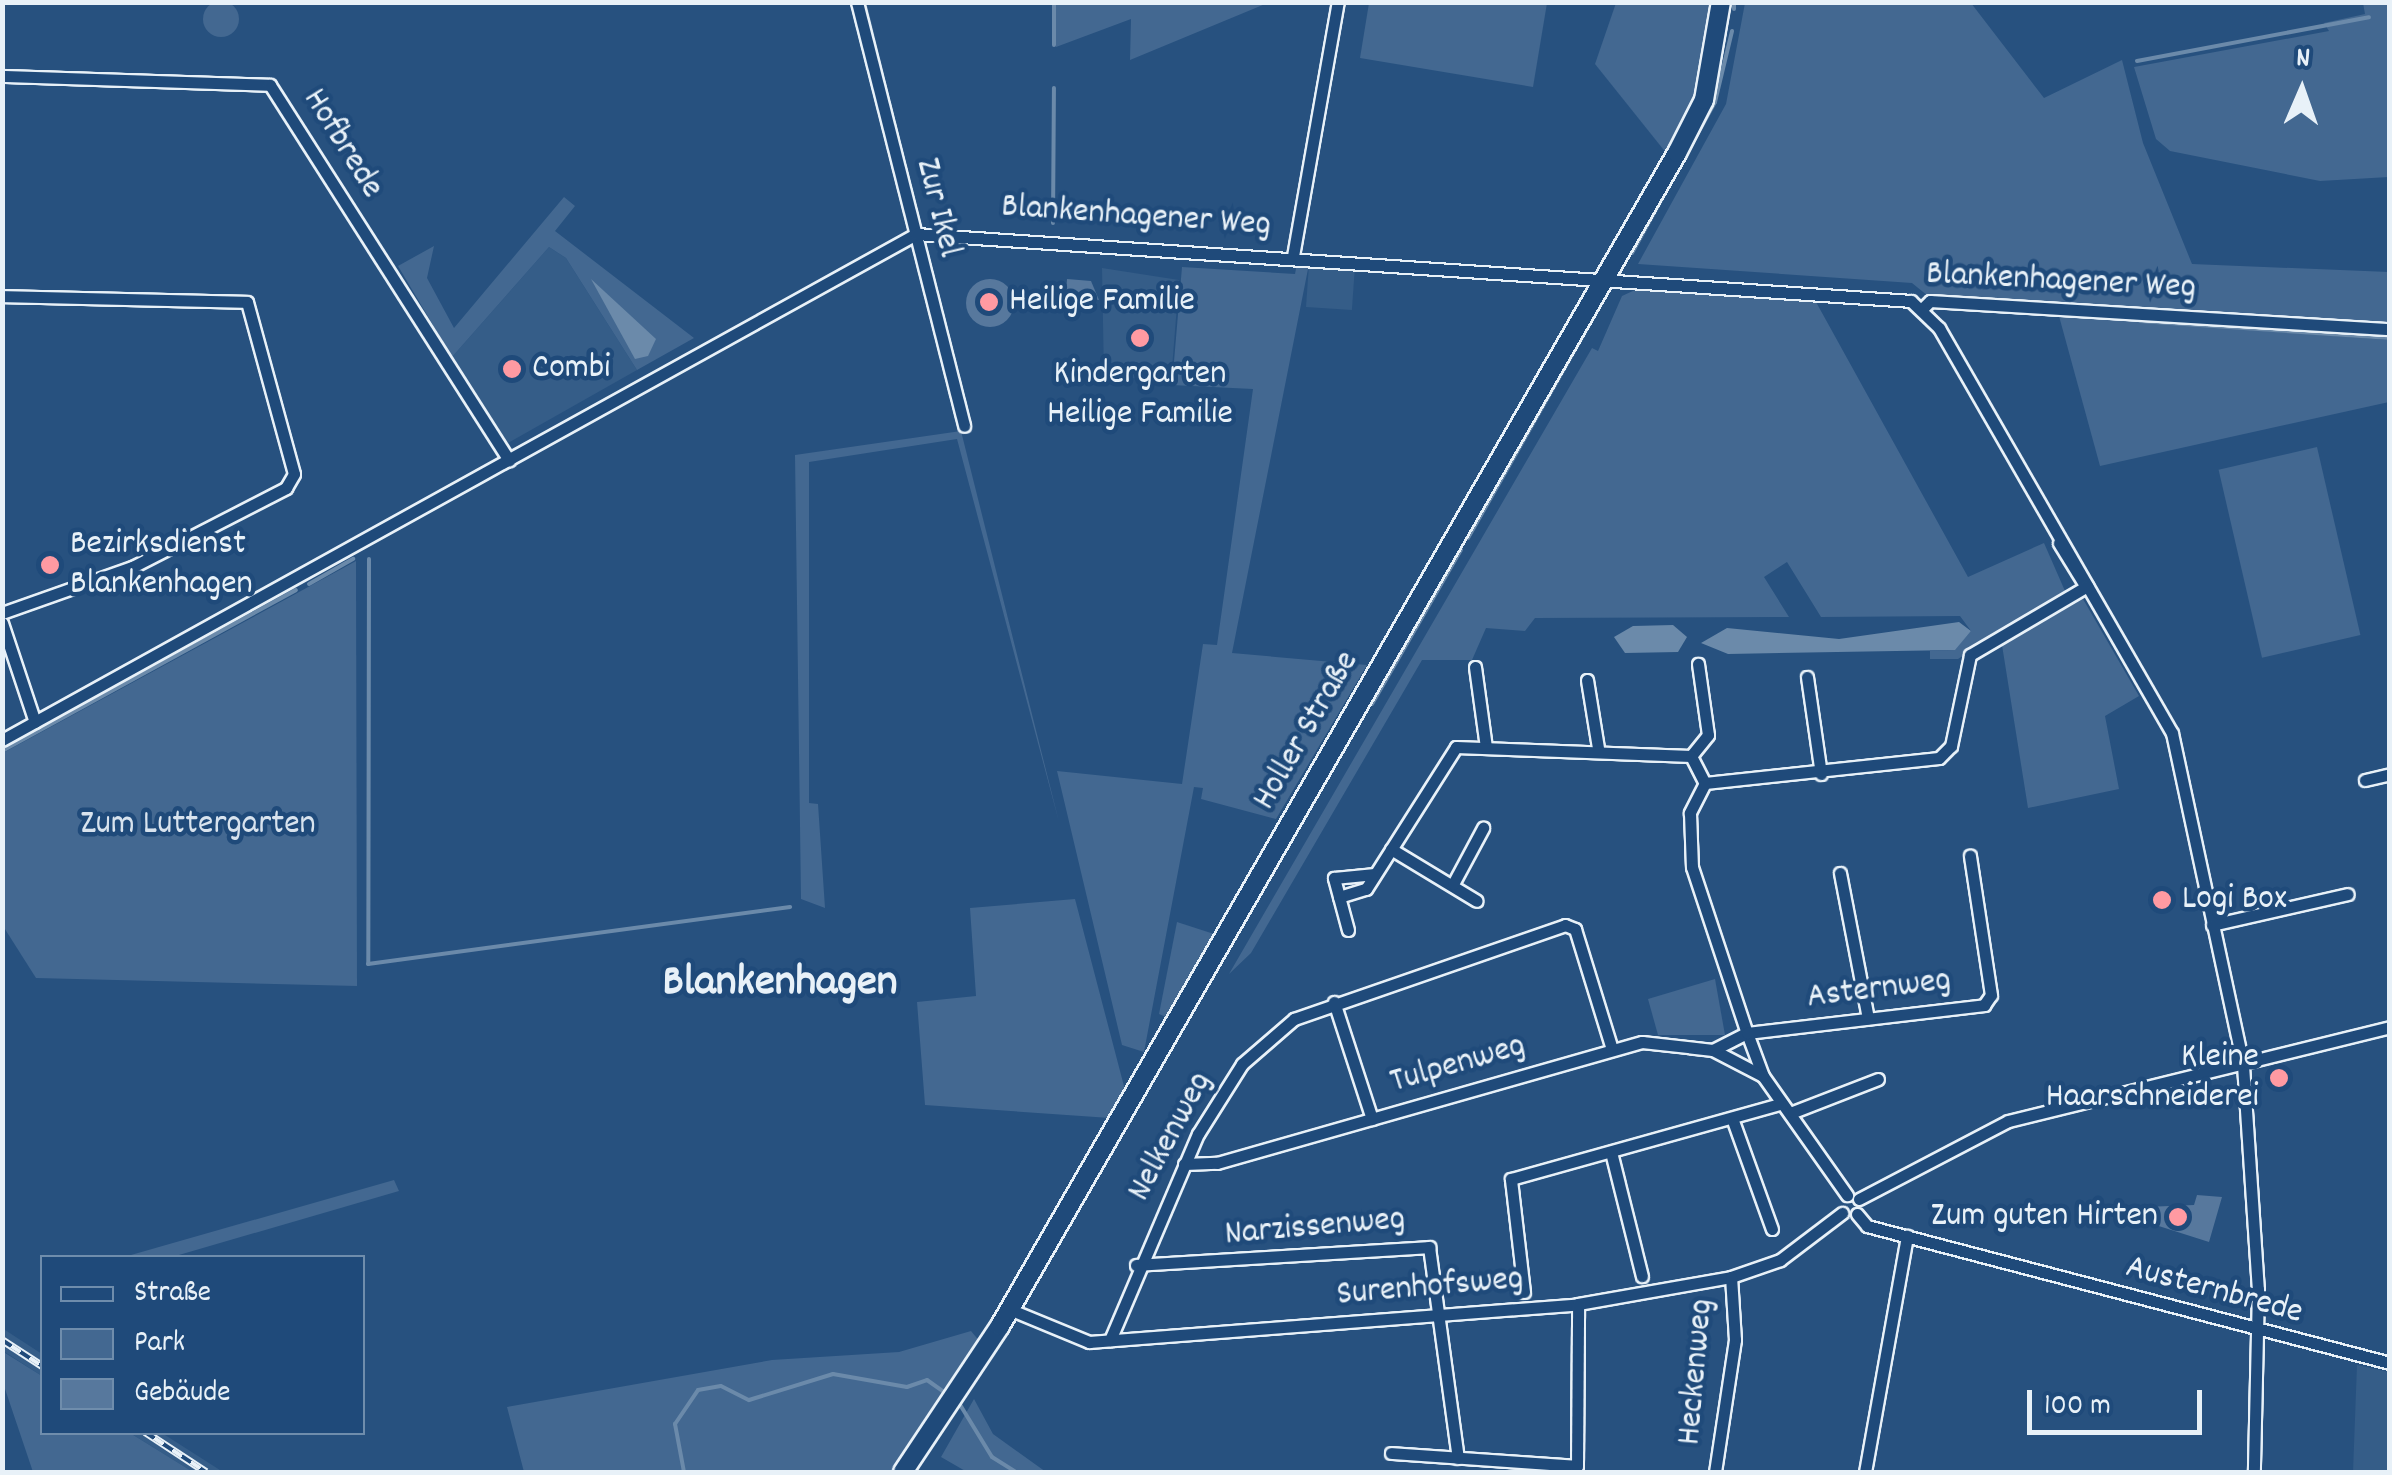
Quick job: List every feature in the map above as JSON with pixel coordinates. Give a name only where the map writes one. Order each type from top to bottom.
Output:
[{"type":"street","name":"Zur Ikel","points":[[857,2],[964,426]]},
{"type":"street","points":[[1293,256],[1338,2]]},
{"type":"street","name":"Holler Straße","points":[[904,1472],[956,1400],[1608,276],[1704,100],[1722,2]]},
{"type":"street","name":"Hofbrede","points":[[2,76],[266,83],[509,460]]},
{"type":"street","name":"Blankenhagener Weg","points":[[916,234],[1899,297],[1922,308],[1930,301],[2390,330]]},
{"type":"street","points":[[2,740],[916,234]]},
{"type":"street","points":[[2,296],[247,302],[294,474],[286,488],[132,567],[2,613]]},
{"type":"street","points":[[1922,308],[2172,734],[2243,1065],[2258,1332],[2254,1472]]},
{"type":"street","points":[[1704,783],[1821,774],[1948,753],[1970,654],[2087,585]]},
{"type":"street","points":[[2,624],[35,722]]},
{"type":"street","points":[[1691,756],[1708,735],[1698,664]]},
{"type":"street","points":[[1475,667],[1486,747]]},
{"type":"street","points":[[1806,678],[1821,774]]},
{"type":"street","points":[[1588,680],[1598,748]]},
{"type":"street","points":[[1339,897],[1366,889],[1448,752],[1486,747],[1598,748],[1691,756]]},
{"type":"street","points":[[1691,756],[1704,783]]},
{"type":"street","points":[[2365,780],[2390,774]]},
{"type":"street","points":[[1704,783],[1690,812],[1692,867],[1747,1034],[1763,1076],[1780,1104],[1793,1112],[1853,1197],[1856,1214]]},
{"type":"street","points":[[1453,884],[1483,828]]},
{"type":"street","points":[[1391,850],[1476,901]]},
{"type":"street","name":"Asternweg","points":[[1747,1034],[1988,1001],[1970,856]]},
{"type":"street","points":[[1840,873],[1868,1018]]},
{"type":"street","points":[[1348,930],[1334,878],[1375,874]]},
{"type":"street","points":[[2212,925],[2348,894]]},
{"type":"street","name":"Nelkenweg","points":[[1110,1340],[1136,1265],[1184,1164],[1242,1064],[1294,1019],[1565,924],[1575,929],[1612,1049]]},
{"type":"street","points":[[1334,1002],[1372,1119]]},
{"type":"street","points":[[1842,1213],[1853,1197],[2008,1121],[2390,1027]]},
{"type":"street","points":[[1713,1050],[1747,1034]]},
{"type":"street","name":"Tulpenweg","points":[[1184,1164],[1372,1119],[1612,1049],[1655,1042],[1713,1050]]},
{"type":"street","points":[[1713,1050],[1763,1076]]},
{"type":"street","points":[[1793,1112],[1878,1079]]},
{"type":"street","points":[[1524,1292],[1506,1184],[1780,1104]]},
{"type":"street","points":[[1732,1118],[1772,1229]]},
{"type":"street","points":[[1611,1152],[1642,1276]]},
{"type":"street","name":"Surenhofsweg","points":[[1009,1309],[1071,1340],[1110,1340],[1578,1304],[1731,1278],[1780,1260],[1842,1213]]},
{"type":"street","name":"Austernbrede","points":[[1842,1213],[1856,1214],[1907,1236],[2258,1332],[2390,1363]]},
{"type":"street","points":[[1865,1472],[1907,1236]]},
{"type":"street","name":"Narzissenweg","points":[[1136,1265],[1428,1247],[1441,1315]]},
{"type":"street","name":"Heckenweg","points":[[1715,1472],[1735,1340],[1731,1278]]},
{"type":"street","points":[[1391,1453],[1577,1466],[1578,1304]]},
{"type":"street","points":[[1441,1315],[1458,1458]]},
{"type":"shaded area","points":[[549,247],[566,258],[637,370],[508,443],[452,357]]},
{"type":"shaded area","points":[[1309,264],[1355,267],[1352,310],[1306,307]]},
{"type":"shaded area","name":"Kindergarten Heilige Familie","points":[[1102,268],[1179,280],[1171,381],[1104,376]]},
{"type":"shaded area","points":[[591,279],[656,339],[648,356],[635,359]]},
{"type":"shaded area","points":[[1959,622],[1971,631],[1955,650],[1728,654],[1701,643],[1727,628],[1839,639]]},
{"type":"shaded area","points":[[1673,625],[1687,637],[1678,652],[1625,653],[1614,637],[1633,626]]},
{"type":"shaded area","points":[[2,1328],[40,1353],[40,1375],[3,1351]]},
{"type":"shaded area","points":[[2357,1365],[2389,1372],[2389,1472],[2353,1472]]},
{"type":"shaded area","points":[[133,1435],[165,1435],[223,1472],[193,1472]]},
{"type":"green space","points":[[221,1],[233,7],[239,19],[233,31],[221,37],[209,31],[203,19],[209,7]]},
{"type":"green space","points":[[1270,2],[1130,60],[1131,19],[1056,47],[1056,3]]},
{"type":"green space","points":[[1369,3],[1547,3],[1533,87],[1360,58]]},
{"type":"green space","points":[[1616,3],[1713,3],[1697,96],[1667,154],[1595,64]]},
{"type":"green space","points":[[1745,3],[1971,3],[2044,98],[2122,60],[2143,143],[2192,264],[2389,272],[2389,323],[1928,296],[1912,283],[1638,264],[1726,104]]},
{"type":"green space","points":[[2363,3],[2389,3],[2389,177],[2320,181],[2170,151],[2156,139],[2134,67],[2329,31],[2324,23],[2365,14]]},
{"type":"green space","points":[[564,197],[575,206],[555,231],[694,338],[637,370],[566,258],[549,247],[452,357],[398,266],[434,246],[427,278],[454,328]]},
{"type":"green space","points":[[1297,263],[1309,264],[1232,653],[1367,665],[1276,819],[1201,799],[1203,788],[1194,787],[1144,1052],[1122,1045],[1057,771],[1182,784],[1203,644],[1217,645],[1253,389],[1172,385],[1182,267],[1295,274]]},
{"type":"green space","points":[[1635,290],[1816,302],[1968,577],[2044,543],[2065,591],[1958,659],[1930,659],[1930,651],[1954,650],[1971,631],[1960,616],[1821,617],[1787,562],[1764,577],[1789,617],[1535,618],[1525,631],[1486,628],[1472,660],[1422,660],[1251,953],[1229,974],[1592,348],[1598,351],[1622,296]]},
{"type":"green space","points":[[2059,316],[2389,340],[2389,402],[2100,466]]},
{"type":"green space","points":[[961,431],[1059,822],[957,439],[809,462],[809,803],[818,804],[825,908],[801,899],[795,455]]},
{"type":"green space","points":[[2317,447],[2360,635],[2262,658],[2219,470]]},
{"type":"green space","name":"Zum Luttergarten","points":[[356,561],[357,986],[36,978],[3,926],[3,753]]},
{"type":"green space","points":[[2083,599],[2139,696],[2105,716],[2119,789],[2028,808],[2002,645]]},
{"type":"green space","points":[[1075,899],[1125,1090],[1110,1118],[925,1105],[917,1002],[976,996],[970,908]]},
{"type":"green space","points":[[1177,922],[1214,934],[1166,1017],[1159,1014]]},
{"type":"green space","points":[[1715,979],[1725,1035],[1658,1035],[1648,999]]},
{"type":"green space","points":[[394,1180],[399,1191],[179,1255],[131,1255]]},
{"type":"green space","points":[[971,1331],[981,1343],[890,1472],[524,1472],[507,1407],[772,1360],[899,1352]]},
{"type":"green space","points":[[2,1351],[40,1375],[40,1435],[133,1435],[193,1472],[33,1472],[3,1383]]},
{"type":"green space","points":[[974,1399],[993,1434],[1046,1472],[967,1472],[941,1457]]},
{"type":"building","name":"Heilige Familie","points":[[990,279],[1007,286],[1014,303],[1007,320],[990,327],[973,320],[966,303],[973,286]]},
{"type":"building","points":[[1067,279],[1091,281],[1099,300],[1066,293]]},
{"type":"building","name":"Zum guten Hirten","points":[[2197,1195],[2222,1197],[2209,1242],[2143,1221],[2145,1207],[2194,1205]]},
{"type":"waterway","points":[[864,2],[916,212]]},
{"type":"waterway","points":[[1054,2],[1054,45]]},
{"type":"waterway","points":[[1734,2],[1734,9]]},
{"type":"waterway","points":[[2137,61],[2369,17]]},
{"type":"waterway","points":[[1632,253],[1715,102],[1732,31]]},
{"type":"waterway","points":[[1053,223],[1054,88]]},
{"type":"waterway","points":[[1468,538],[1602,302]]},
{"type":"waterway","points":[[2140,321],[2390,338]]},
{"type":"waterway","points":[[1372,704],[1461,550]]},
{"type":"waterway","points":[[309,584],[353,559]]},
{"type":"waterway","points":[[369,559],[368,964],[790,907]]},
{"type":"waterway","points":[[2,751],[296,590]]},
{"type":"waterway","points":[[1305,780],[1358,689]]},
{"type":"waterway","points":[[684,1472],[675,1424],[698,1390],[721,1386],[749,1400],[833,1374],[907,1387],[927,1380],[947,1394]]},
{"type":"waterway","points":[[959,1403],[992,1457],[1016,1472]]},
{"type":"railway","points":[[2,1340],[40,1365]]},
{"type":"railway","points":[[150,1435],[206,1472]]},
{"type":"place","name":"Heilige Familie","points":[[989,302]]},
{"type":"place","name":"Kindergarten Heilige Familie","points":[[1140,338]]},
{"type":"place","name":"Combi","points":[[512,369]]},
{"type":"place","name":"Bezirksdienst Blankenhagen","points":[[50,565]]},
{"type":"place","name":"Logi Box","points":[[2162,900]]},
{"type":"place","name":"Kleine Haarschneiderei","points":[[2279,1078]]},
{"type":"place","name":"Zum guten Hirten","points":[[2178,1217]]},
{"type":"district","name":"Blankenhagen","points":[[780,985]]}]
